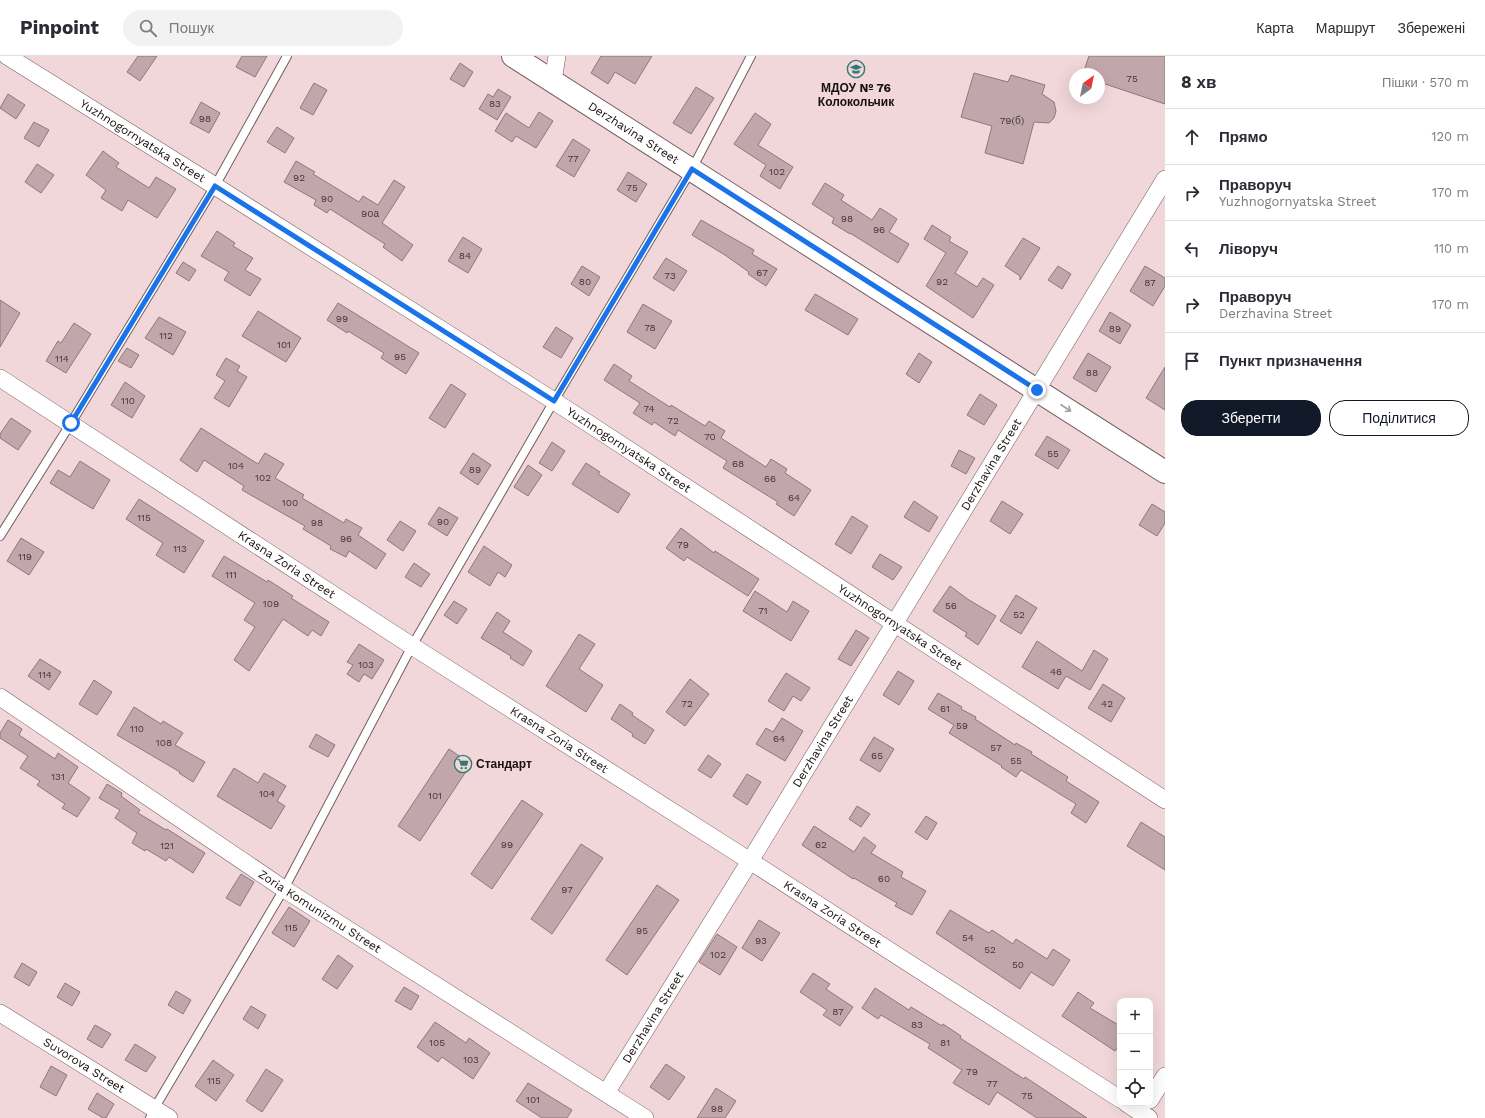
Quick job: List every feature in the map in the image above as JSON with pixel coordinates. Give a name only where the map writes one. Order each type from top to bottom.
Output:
[{"type":"main road","name":"Derzhavina Street","points":[[513,56],[1165,472]]},
{"type":"street","name":"Yuzhnogornyatska Street","points":[[7,56],[554,401],[1165,800]]},
{"type":"street","points":[[553,81],[557,56]]},
{"type":"street","name":"Derzhavina Street","points":[[606,1092],[750,861],[1165,179]]},
{"type":"street","name":"Krasna Zoria Street","points":[[0,378],[412,646],[1117,1097]]},
{"type":"street","name":"Zoria Komunizmu Street","points":[[0,697],[284,889],[645,1118]]},
{"type":"street","name":"Suvorova Street","points":[[0,1013],[152,1113],[169,1118]]},
{"type":"street","points":[[1135,1106],[1146,1110],[1165,1076]]},
{"type":"lane","points":[[0,536],[71,423],[215,186],[287,56]]},
{"type":"lane","points":[[152,1113],[284,889],[412,646],[554,401],[692,169],[751,56]]},
{"type":"building","points":[[138,56],[157,56],[140,81],[127,72]]},
{"type":"building","points":[[242,56],[267,56],[255,77],[236,67]]},
{"type":"building","points":[[601,56],[652,56],[635,84],[615,72],[608,84],[591,73]]},
{"type":"building","points":[[1089,56],[1165,56],[1165,104],[1105,84],[1105,68],[1085,68]]},
{"type":"building","points":[[460,63],[473,72],[464,87],[450,79]]},
{"type":"building","points":[[974,73],[1008,82],[1011,75],[1045,85],[1042,94],[1054,102],[1056,111],[1054,118],[1049,123],[1034,122],[1023,164],[985,153],[992,126],[961,117]]},
{"type":"building","points":[[314,83],[327,90],[313,115],[300,108]]},
{"type":"building","points":[[696,87],[714,98],[691,134],[673,123]]},
{"type":"building","points":[[498,89],[511,97],[497,120],[479,109],[488,94],[493,97]]},
{"type":"building","points":[[8,94],[25,105],[16,119],[0,108]]},
{"type":"building","points":[[201,102],[220,113],[209,133],[190,123]]},
{"type":"building","points":[[539,112],[553,121],[536,148],[516,136],[512,142],[495,131],[506,113],[529,128]]},
{"type":"building","points":[[755,113],[771,124],[758,145],[793,167],[780,189],[760,176],[766,165],[734,144]]},
{"type":"building","points":[[34,122],[49,130],[39,147],[24,138]]},
{"type":"building","points":[[277,127],[294,138],[285,153],[267,142]]},
{"type":"building","points":[[573,139],[590,150],[574,177],[556,166]]},
{"type":"building","points":[[103,151],[119,163],[116,167],[149,188],[156,177],[176,189],[157,218],[128,200],[122,211],[101,198],[106,190],[86,175]]},
{"type":"building","points":[[296,161],[315,172],[313,174],[359,202],[363,196],[378,205],[394,180],[405,187],[382,223],[413,245],[402,261],[383,247],[385,244],[330,209],[327,213],[314,205],[316,200],[284,182]]},
{"type":"building","points":[[37,164],[54,175],[41,193],[25,182]]},
{"type":"building","points":[[628,172],[647,184],[636,202],[617,190]]},
{"type":"building","points":[[825,183],[844,195],[841,200],[872,220],[880,208],[897,219],[889,232],[909,244],[898,263],[832,223],[834,218],[812,204]]},
{"type":"building","points":[[701,220],[754,250],[752,254],[777,269],[766,286],[748,274],[749,272],[725,255],[692,235]]},
{"type":"building","points":[[932,225],[951,237],[949,241],[968,252],[955,273],[977,287],[983,278],[994,285],[973,318],[926,286],[946,253],[924,239]]},
{"type":"building","points":[[217,231],[235,243],[233,246],[253,258],[245,270],[261,279],[250,296],[224,280],[229,272],[201,256]]},
{"type":"building","points":[[463,237],[482,249],[468,273],[448,261]]},
{"type":"building","points":[[1023,238],[1040,248],[1020,280],[1020,276],[1005,266]]},
{"type":"building","points":[[666,258],[687,271],[674,291],[653,278]]},
{"type":"building","points":[[183,262],[196,270],[189,281],[176,273]]},
{"type":"building","points":[[582,266],[600,277],[589,296],[571,284]]},
{"type":"building","points":[[1058,266],[1071,274],[1062,289],[1048,280]]},
{"type":"building","points":[[1145,266],[1165,278],[1165,286],[1153,306],[1130,291]]},
{"type":"building","points":[[815,294],[858,319],[848,335],[805,310]]},
{"type":"building","points":[[0,300],[20,313],[0,347]]},
{"type":"building","points":[[338,303],[419,353],[406,374],[381,358],[384,353],[348,331],[347,333],[327,320]]},
{"type":"building","points":[[643,304],[672,321],[655,349],[627,332]]},
{"type":"building","points":[[258,311],[301,338],[286,362],[242,336]]},
{"type":"building","points":[[1110,312],[1131,325],[1120,344],[1099,331]]},
{"type":"building","points":[[159,317],[186,332],[173,355],[145,338]]},
{"type":"building","points":[[74,323],[91,334],[66,373],[46,361],[58,341],[61,343]]},
{"type":"building","points":[[556,327],[573,338],[561,358],[543,347]]},
{"type":"building","points":[[127,348],[139,355],[131,368],[118,361]]},
{"type":"building","points":[[919,353],[932,362],[919,383],[906,374]]},
{"type":"building","points":[[1088,353],[1111,367],[1096,392],[1073,378]]},
{"type":"building","points":[[226,358],[240,366],[237,371],[247,377],[229,407],[214,398],[225,381],[216,375]]},
{"type":"building","points":[[614,364],[632,376],[629,381],[670,407],[671,405],[705,426],[709,421],[725,431],[721,438],[766,467],[771,459],[787,469],[785,473],[811,490],[794,516],[776,504],[778,502],[723,468],[727,461],[678,430],[675,436],[654,422],[652,425],[633,413],[640,403],[604,380]]},
{"type":"building","points":[[1165,367],[1165,410],[1146,398]]},
{"type":"building","points":[[125,382],[145,396],[132,418],[111,405]]},
{"type":"building","points":[[451,384],[466,394],[445,428],[429,418]]},
{"type":"building","points":[[980,394],[997,405],[984,425],[967,415]]},
{"type":"building","points":[[11,418],[31,431],[18,450],[0,438],[0,434]]},
{"type":"building","points":[[201,428],[258,464],[265,453],[284,464],[275,478],[304,495],[302,498],[344,523],[346,519],[362,528],[358,535],[386,554],[376,569],[349,551],[346,557],[330,549],[331,546],[303,529],[305,526],[242,490],[244,486],[204,460],[197,472],[180,460]]},
{"type":"building","points":[[1047,436],[1070,450],[1058,469],[1035,455]]},
{"type":"building","points":[[552,442],[565,451],[552,471],[539,463]]},
{"type":"building","points":[[959,450],[975,458],[966,474],[951,466]]},
{"type":"building","points":[[473,453],[491,465],[478,485],[460,473]]},
{"type":"building","points":[[80,461],[110,480],[93,509],[50,483],[58,470],[70,477]]},
{"type":"building","points":[[586,463],[600,472],[598,474],[630,494],[618,513],[572,484]]},
{"type":"building","points":[[528,465],[542,475],[528,496],[514,487]]},
{"type":"building","points":[[139,499],[204,541],[184,573],[156,555],[163,543],[126,519]]},
{"type":"building","points":[[914,501],[938,517],[929,532],[904,517]]},
{"type":"building","points":[[1002,501],[1023,514],[1010,534],[990,521]]},
{"type":"building","points":[[1152,504],[1165,512],[1165,523],[1157,536],[1139,525]]},
{"type":"building","points":[[439,507],[458,518],[447,536],[428,524]]},
{"type":"building","points":[[852,516],[868,526],[851,554],[835,544]]},
{"type":"building","points":[[400,521],[416,531],[403,551],[387,540]]},
{"type":"building","points":[[681,528],[714,553],[715,551],[759,579],[748,596],[687,557],[684,561],[666,548]]},
{"type":"building","points":[[21,538],[44,552],[29,575],[7,561]]},
{"type":"building","points":[[484,546],[512,565],[505,577],[498,572],[490,586],[468,572]]},
{"type":"building","points":[[880,554],[902,567],[893,580],[872,567]]},
{"type":"building","points":[[224,556],[267,582],[268,580],[293,596],[291,598],[329,622],[321,636],[312,630],[308,636],[283,619],[249,671],[234,660],[255,627],[244,620],[255,603],[212,576]]},
{"type":"building","points":[[414,563],[430,574],[421,587],[405,577]]},
{"type":"building","points":[[950,586],[969,600],[996,616],[978,645],[965,636],[967,633],[933,611]]},
{"type":"building","points":[[755,591],[787,612],[793,601],[809,611],[791,641],[743,611]]},
{"type":"building","points":[[1016,595],[1037,608],[1021,634],[1000,621]]},
{"type":"building","points":[[454,601],[467,609],[457,624],[444,615]]},
{"type":"building","points":[[497,612],[510,621],[503,632],[532,651],[523,666],[510,658],[511,656],[481,638]]},
{"type":"building","points":[[856,630],[869,638],[851,666],[838,659]]},
{"type":"building","points":[[579,634],[595,644],[579,669],[603,685],[586,712],[546,686]]},
{"type":"building","points":[[1037,641],[1082,671],[1094,650],[1108,659],[1090,690],[1066,676],[1058,689],[1022,667]]},
{"type":"building","points":[[359,644],[384,660],[372,679],[364,674],[359,682],[347,674],[353,665],[347,662]]},
{"type":"building","points":[[40,659],[61,672],[49,690],[28,676]]},
{"type":"building","points":[[898,671],[914,681],[899,705],[883,695]]},
{"type":"building","points":[[786,673],[810,688],[801,701],[793,696],[784,711],[768,701]]},
{"type":"building","points":[[690,679],[709,694],[685,726],[666,712]]},
{"type":"building","points":[[94,680],[112,692],[97,715],[79,704]]},
{"type":"building","points":[[1103,684],[1125,698],[1111,722],[1088,708]]},
{"type":"building","points":[[938,693],[962,707],[961,709],[976,717],[975,719],[1015,745],[1016,743],[1032,752],[1031,754],[1068,777],[1066,781],[1099,802],[1086,823],[1071,813],[1076,804],[1021,770],[1016,777],[1001,767],[1002,766],[949,733],[954,725],[928,709]]},
{"type":"building","points":[[620,704],[633,713],[632,715],[654,730],[645,744],[632,736],[633,734],[611,719]]},
{"type":"building","points":[[134,707],[161,724],[163,721],[183,733],[175,745],[205,762],[193,782],[179,773],[180,772],[117,735]]},
{"type":"building","points":[[782,718],[803,731],[785,761],[756,744],[766,728],[773,732]]},
{"type":"building","points":[[8,720],[22,729],[19,735],[55,759],[58,753],[78,767],[68,783],[90,798],[77,817],[62,808],[65,804],[37,785],[40,781],[20,768],[28,756],[0,738],[0,733]]},
{"type":"building","points":[[316,734],[335,745],[328,757],[309,747]]},
{"type":"building","points":[[874,737],[894,749],[880,772],[860,760]]},
{"type":"building","points":[[449,749],[471,764],[420,841],[398,826]]},
{"type":"building","points":[[708,755],[721,764],[711,778],[698,770]]},
{"type":"building","points":[[234,768],[258,783],[264,773],[286,786],[277,801],[285,806],[271,829],[217,796]]},
{"type":"building","points":[[747,774],[761,782],[747,805],[733,796]]},
{"type":"building","points":[[107,784],[122,793],[121,796],[140,810],[138,813],[205,853],[193,873],[169,857],[166,861],[146,849],[145,851],[132,843],[137,833],[115,818],[120,810],[99,798]]},
{"type":"building","points":[[522,800],[543,814],[492,889],[471,874]]},
{"type":"building","points":[[857,806],[870,814],[861,827],[849,819]]},
{"type":"building","points":[[926,816],[937,823],[927,840],[915,832]]},
{"type":"building","points":[[1141,822],[1165,837],[1165,870],[1127,846]]},
{"type":"building","points":[[814,826],[854,852],[864,837],[876,846],[871,853],[903,872],[901,877],[926,891],[912,915],[895,906],[897,903],[854,878],[853,879],[802,845]]},
{"type":"building","points":[[581,844],[603,858],[552,934],[531,919]]},
{"type":"building","points":[[241,874],[254,882],[240,906],[226,898]]},
{"type":"building","points":[[657,885],[679,900],[627,975],[606,960]]},
{"type":"building","points":[[289,907],[310,921],[294,947],[272,933]]},
{"type":"building","points":[[950,910],[989,933],[992,930],[1013,944],[1016,939],[1047,959],[1053,949],[1070,960],[1053,986],[1031,972],[1020,989],[936,933]]},
{"type":"building","points":[[759,920],[780,933],[762,961],[742,948]]},
{"type":"building","points":[[717,934],[737,947],[720,975],[699,962]]},
{"type":"building","points":[[338,955],[353,966],[337,989],[322,979]]},
{"type":"building","points":[[22,963],[37,972],[29,986],[14,977]]},
{"type":"building","points":[[813,973],[830,984],[826,989],[853,1007],[840,1026],[823,1015],[827,1010],[800,992]]},
{"type":"building","points":[[65,983],[80,992],[72,1006],[57,997]]},
{"type":"building","points":[[404,987],[419,996],[411,1010],[395,1001]]},
{"type":"building","points":[[875,988],[909,1010],[911,1007],[942,1026],[943,1024],[961,1036],[960,1038],[1024,1079],[1025,1077],[1087,1118],[1037,1118],[997,1092],[989,1105],[953,1083],[962,1070],[928,1048],[930,1044],[881,1015],[878,1019],[862,1008]]},
{"type":"building","points":[[176,991],[191,1000],[183,1014],[168,1005]]},
{"type":"building","points":[[1078,992],[1094,1003],[1090,1008],[1117,1024],[1117,1048],[1115,1051],[1062,1016]]},
{"type":"building","points":[[251,1006],[266,1015],[258,1029],[243,1019]]},
{"type":"building","points":[[435,1022],[466,1043],[469,1038],[490,1053],[473,1079],[442,1057],[438,1062],[417,1047]]},
{"type":"building","points":[[95,1025],[111,1034],[102,1048],[87,1039]]},
{"type":"building","points":[[135,1044],[156,1057],[146,1072],[125,1060]]},
{"type":"building","points":[[213,1060],[234,1075],[216,1101],[195,1086]]},
{"type":"building","points":[[666,1064],[685,1077],[669,1100],[650,1087]]},
{"type":"building","points":[[51,1066],[67,1075],[56,1096],[40,1087]]},
{"type":"building","points":[[266,1069],[283,1080],[262,1112],[246,1101]]},
{"type":"building","points":[[528,1083],[572,1110],[567,1118],[542,1118],[516,1101]]},
{"type":"building","points":[[716,1088],[736,1101],[725,1118],[697,1118]]},
{"type":"building","points":[[97,1093],[114,1104],[106,1118],[103,1118],[88,1109]]},
{"type":"place","name":"МДОУ № 76 Колокольчик","points":[[856,69]]},
{"type":"place","name":"Стандарт","points":[[463,764]]},
{"type":"route","points":[[71,423],[215,186],[554,401],[692,169],[1037,390]]}]
